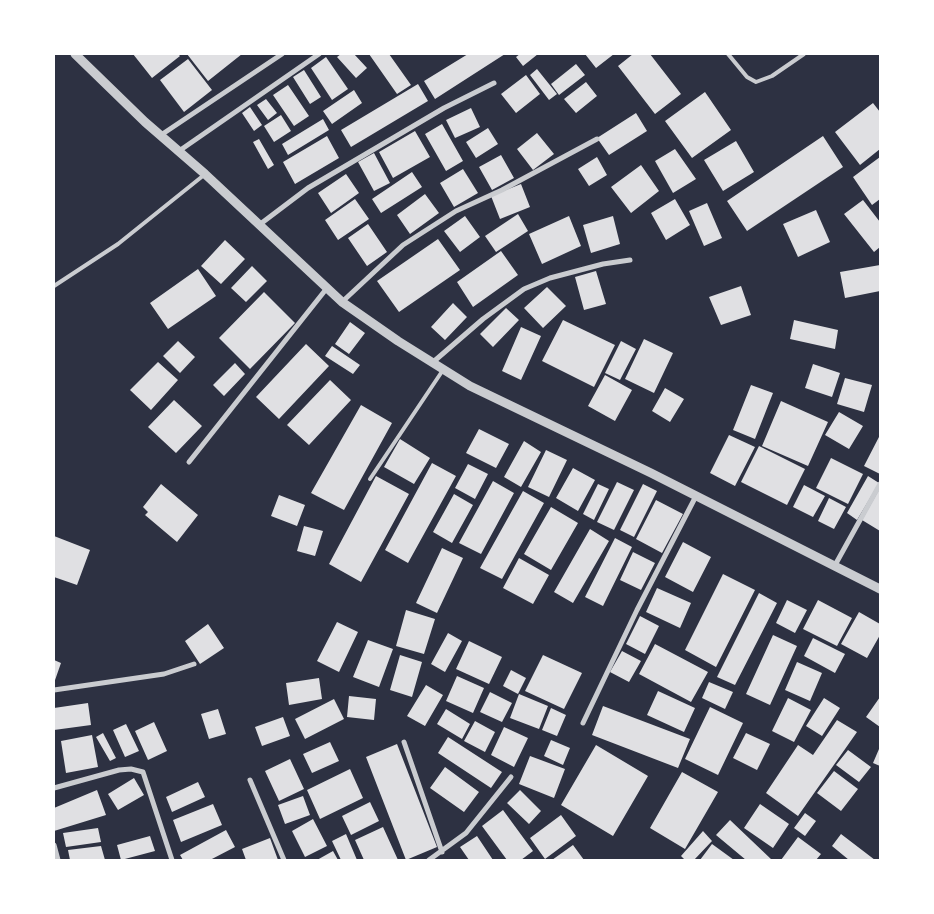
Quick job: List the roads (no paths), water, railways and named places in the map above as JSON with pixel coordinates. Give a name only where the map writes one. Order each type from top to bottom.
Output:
[{"type":"street","points":[[75,54],[342,302],[432,363],[470,386],[696,496],[880,589]]},
{"type":"street","points":[[161,135],[282,54]]},
{"type":"street","points":[[179,151],[319,54]]},
{"type":"street","points":[[258,225],[308,188],[444,108],[494,83]]},
{"type":"street","points":[[342,302],[402,245],[456,211],[502,190],[597,139]]},
{"type":"street","points":[[432,363],[482,319],[524,289],[550,278],[603,264],[630,260]]},
{"type":"street","points":[[189,462],[327,288]]},
{"type":"street","points":[[834,567],[880,484]]},
{"type":"street","points":[[583,723],[696,496]]},
{"type":"street","points":[[54,690],[164,674],[194,664]]},
{"type":"street","points":[[404,742],[442,852]]},
{"type":"street","points":[[54,788],[119,770],[131,769],[143,772],[172,860]]},
{"type":"street","points":[[429,860],[466,833],[511,777]]},
{"type":"street","points":[[250,780],[284,860]]},
{"type":"street","points":[[54,845],[58,860]]},
{"type":"lane","points":[[728,54],[747,78],[756,82],[765,80],[804,54]]},
{"type":"lane","points":[[54,286],[118,244],[205,174]]},
{"type":"lane","points":[[370,480],[443,370]]}]
